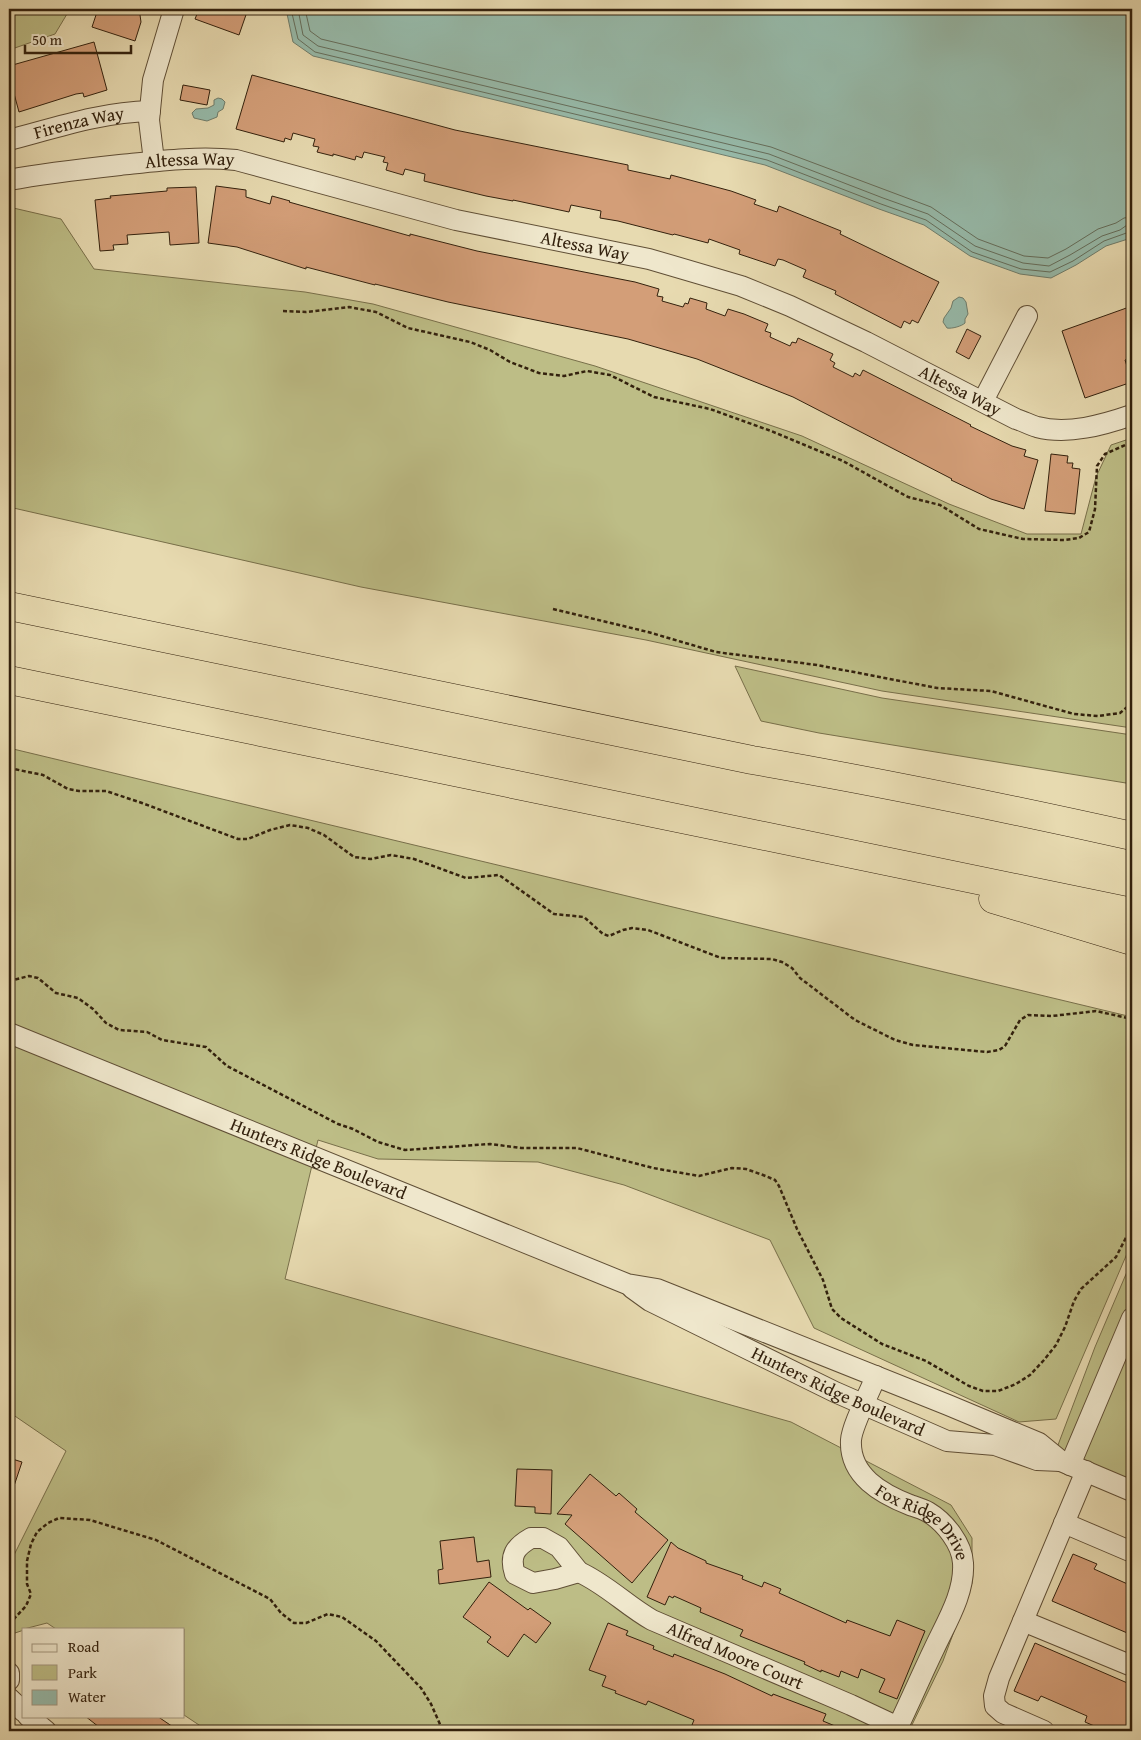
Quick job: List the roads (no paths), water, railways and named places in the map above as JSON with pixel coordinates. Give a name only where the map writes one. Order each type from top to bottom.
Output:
[{"type":"highway","points":[[9,606],[752,760],[984,803],[1132,836]]},
{"type":"highway","points":[[9,680],[1132,912]]},
{"type":"highway","points":[[984,803],[1132,822]]},
{"type":"highway","points":[[871,857],[961,889],[1132,941]]},
{"type":"street","points":[[154,161],[149,120],[153,80],[174,9]]},
{"type":"street","name":"Firenza Way","points":[[9,140],[106,115],[150,111]]},
{"type":"street","name":"Altessa Way","points":[[9,180],[54,172],[154,161],[212,157],[236,160],[456,220],[649,259],[741,286],[790,306],[1016,419],[1038,427],[1063,430],[1091,426],[1132,415]]},
{"type":"street","points":[[983,401],[1027,316]]},
{"type":"street","name":"Hunters Ridge Boulevard","points":[[9,1033],[627,1284],[658,1289],[876,1376],[1039,1443],[1072,1466]]},
{"type":"street","name":"Hunters Ridge Boulevard","points":[[627,1284],[650,1301],[864,1405],[946,1441],[995,1445],[1037,1460],[1072,1466],[1132,1490]]},
{"type":"street","points":[[1044,1731],[1003,1713],[995,1706],[994,1696],[999,1678],[1064,1524],[1072,1466],[1132,1318]]},
{"type":"street","name":"Fox Ridge Drive","points":[[876,1376],[851,1440],[854,1457],[860,1472],[872,1485],[887,1495],[928,1512],[945,1526],[956,1541],[964,1562],[961,1588],[897,1729]]},
{"type":"street","points":[[1064,1524],[1132,1552]]},
{"type":"street","name":"Alfred Moore Court","points":[[579,1572],[590,1577],[639,1613],[652,1620],[852,1705],[897,1729]]},
{"type":"street","points":[[1024,1621],[1132,1666]]},
{"type":"street","points":[[9,1673],[9,1680]]},
{"type":"street","points":[[9,1698],[22,1710]]},
{"type":"street","points":[[30,1718],[46,1731]]},
{"type":"water","points":[[286,9],[1132,9],[1132,232],[1128,239],[1106,246],[1051,278],[1020,274],[970,256],[924,225],[765,165],[313,56],[293,42]]},
{"type":"water","points":[[218,98],[225,102],[223,109],[218,112],[217,117],[207,121],[194,118],[192,113],[196,109],[208,108],[214,105],[214,100]]},
{"type":"water","points":[[959,297],[963,298],[966,302],[968,314],[965,323],[957,327],[947,328],[943,322],[944,318],[951,308],[953,301]]}]
